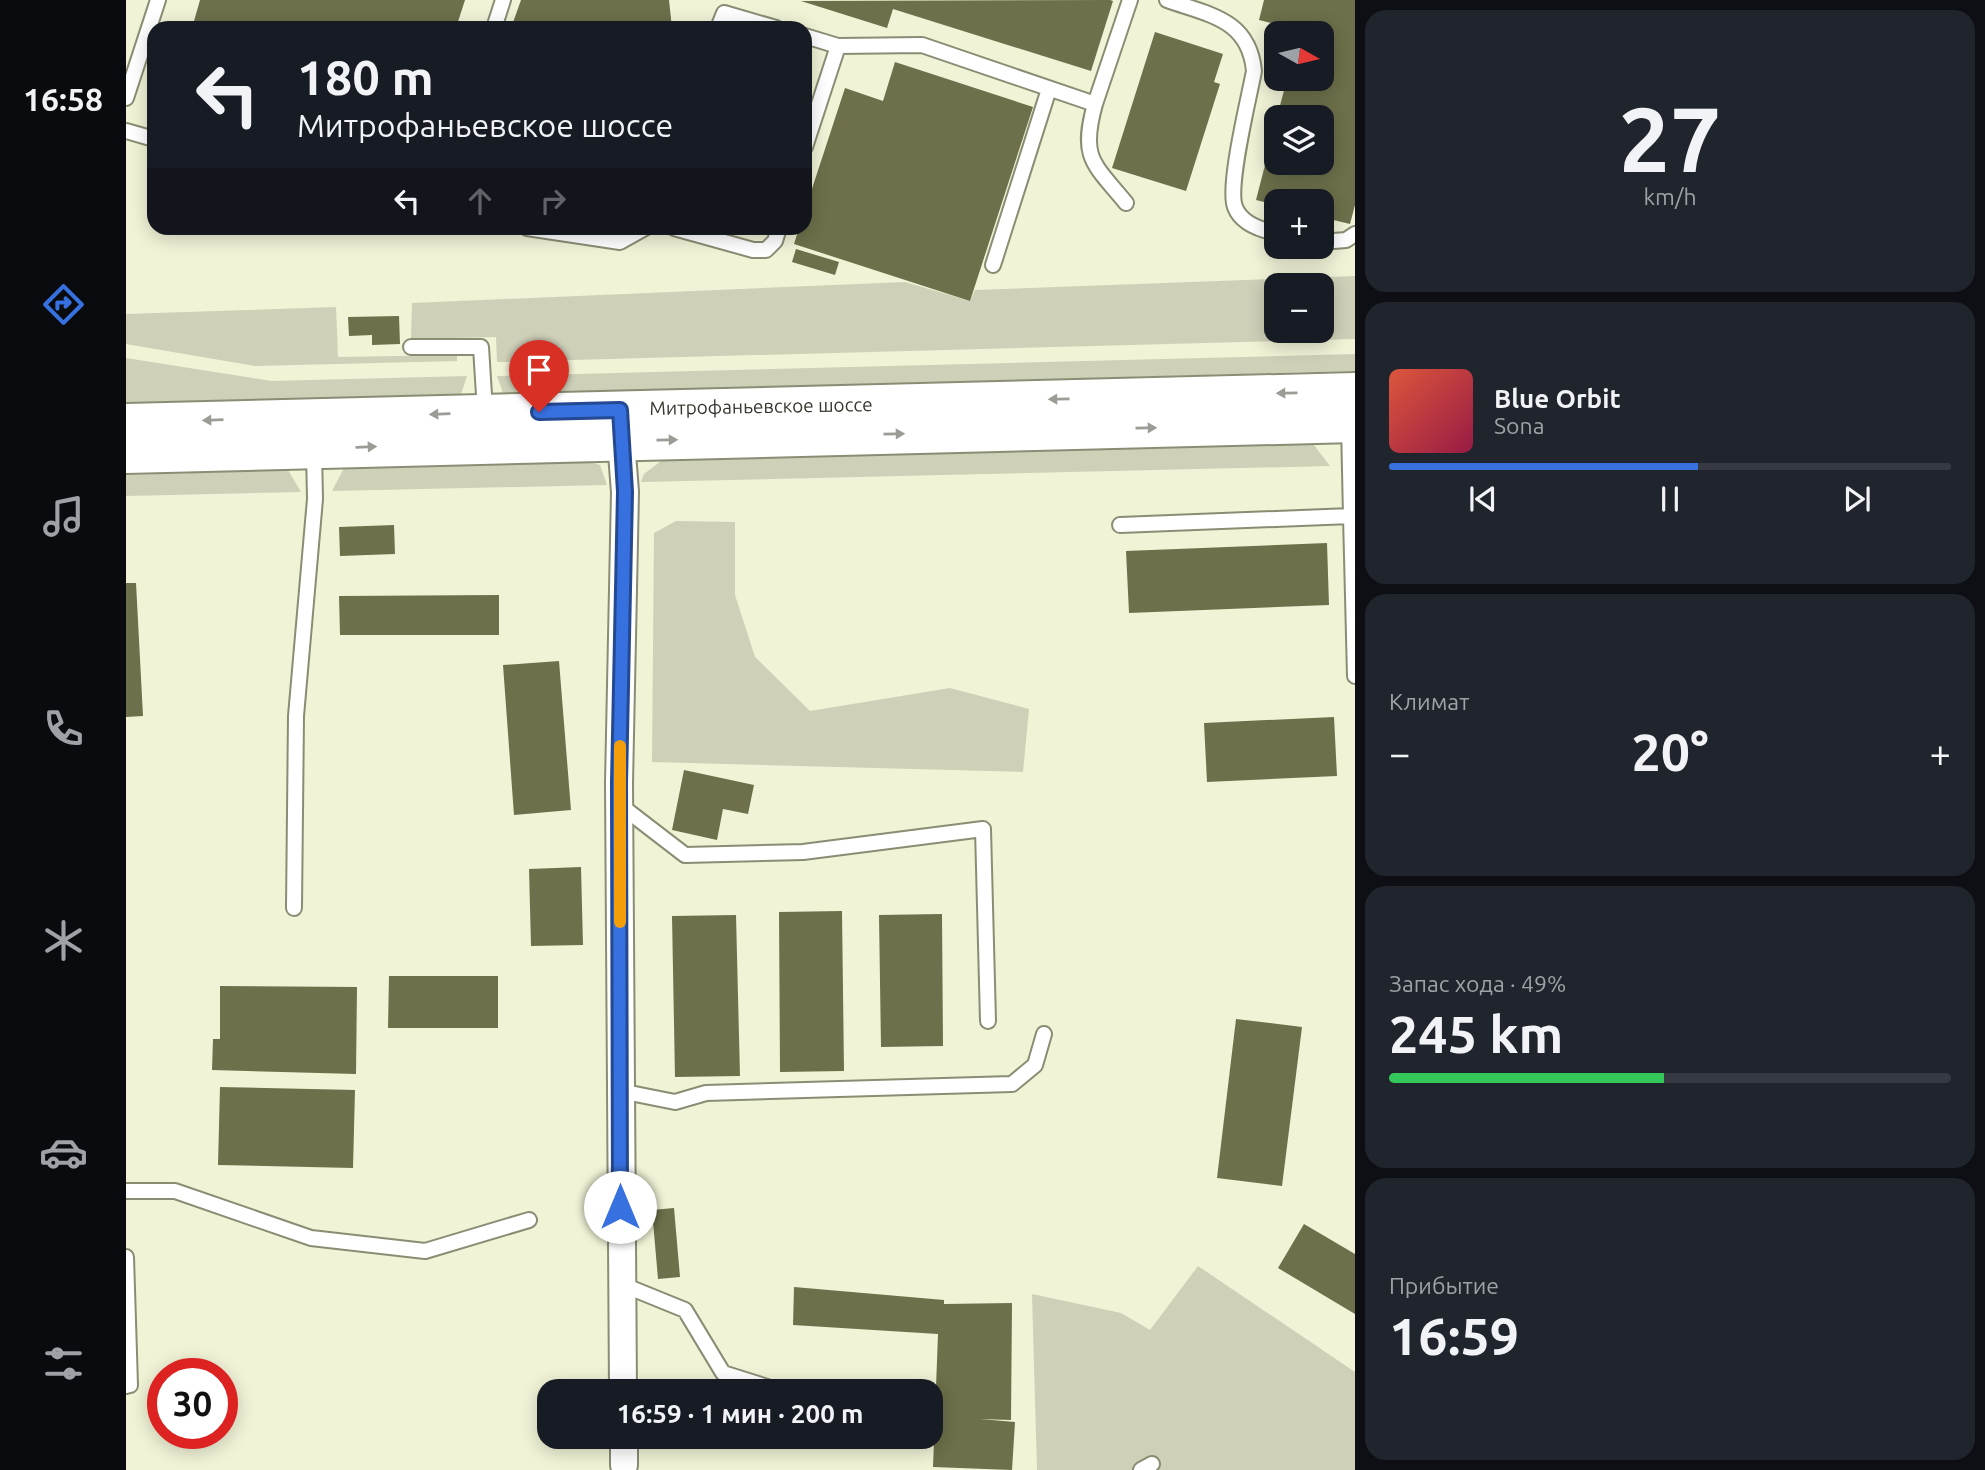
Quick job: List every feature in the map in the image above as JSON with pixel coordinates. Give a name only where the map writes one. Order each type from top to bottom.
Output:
[{"type":"main road","name":"Митрофаньевское шоссе","points":[[126,454],[314,449],[620,425],[1353,412]]},
{"type":"main road","name":"Митрофаньевское шоссе","points":[[126,422],[485,413],[620,425]]},
{"type":"street","points":[[620,425],[625,492],[620,805],[623,1379]]},
{"type":"street","points":[[625,1449],[627,1468]]},
{"type":"lane","points":[[151,21],[158,0]]},
{"type":"lane","points":[[496,21],[503,0]]},
{"type":"lane","points":[[1126,203],[1088,150],[1086,134],[1130,0]]},
{"type":"lane","points":[[1167,0],[1227,22],[1243,35],[1252,52],[1254,71],[1234,187],[1236,208],[1248,223],[1264,229]]},
{"type":"lane","points":[[720,21],[723,13],[751,21]]},
{"type":"lane","points":[[126,98],[147,34]]},
{"type":"lane","points":[[812,38],[838,46],[922,45],[1094,104]]},
{"type":"lane","points":[[812,126],[838,46]]},
{"type":"lane","points":[[993,265],[1049,89]]},
{"type":"lane","points":[[126,131],[147,137]]},
{"type":"lane","points":[[1334,241],[1346,240],[1355,234]]},
{"type":"lane","points":[[574,235],[621,242],[633,235]]},
{"type":"lane","points":[[699,235],[753,250],[766,250],[777,235]]},
{"type":"lane","points":[[411,347],[481,347],[485,413]]},
{"type":"lane","points":[[1353,412],[1355,676]]},
{"type":"lane","points":[[294,908],[296,716],[315,499],[314,449]]},
{"type":"lane","points":[[1120,525],[1353,516]]},
{"type":"lane","points":[[620,805],[685,855],[803,852],[983,829],[988,1021]]},
{"type":"lane","points":[[620,1091],[674,1102],[706,1093],[1012,1084],[1035,1065],[1044,1034]]},
{"type":"lane","points":[[126,1191],[175,1191],[311,1238],[425,1251],[529,1220]]},
{"type":"lane","points":[[126,1257],[130,1385],[126,1386]]},
{"type":"lane","points":[[621,1284],[685,1310],[723,1373],[742,1379]]},
{"type":"green space","points":[[1355,276],[1355,339],[1334,340],[1334,277]]},
{"type":"green space","points":[[1264,279],[1264,341],[497,362],[496,337],[411,339],[412,303],[905,282],[970,301],[975,290]]},
{"type":"green space","points":[[336,307],[338,357],[457,355],[457,361],[255,366],[126,344],[126,314]]},
{"type":"green space","points":[[1355,354],[1355,371],[523,393],[503,393],[497,376]]},
{"type":"green space","points":[[126,358],[272,381],[467,376],[461,394],[126,403]]},
{"type":"green space","points":[[1313,444],[1330,466],[641,482],[644,474],[661,461]]},
{"type":"green space","points":[[590,462],[600,465],[607,485],[332,491],[344,468]]},
{"type":"green space","points":[[288,470],[301,492],[126,496],[126,475]]},
{"type":"green space","points":[[676,521],[735,522],[735,595],[755,657],[810,711],[950,688],[1029,709],[1023,772],[652,762],[654,533]]},
{"type":"green space","points":[[1198,1266],[1355,1372],[1355,1470],[1037,1470],[1032,1294],[1121,1313],[1150,1330]]},
{"type":"building","points":[[200,0],[465,0],[458,21],[194,21]]},
{"type":"building","points":[[521,0],[669,0],[671,21],[514,21]]},
{"type":"building","points":[[1264,0],[1355,0],[1355,205],[1350,224],[1334,220],[1334,189],[1264,189],[1264,202],[1256,200],[1264,169],[1264,175],[1334,175],[1334,105],[1280,105],[1284,91],[1334,91],[1334,21],[1259,20]]},
{"type":"building","points":[[801,1],[1113,1],[1091,71],[893,9],[887,28]]},
{"type":"building","points":[[1155,32],[1223,54],[1214,82],[1220,84],[1186,191],[1112,168]]},
{"type":"building","points":[[895,62],[1033,107],[970,301],[794,244],[797,235],[812,235],[812,189],[845,88],[883,101]]},
{"type":"building","points":[[796,249],[839,262],[835,275],[792,262]]},
{"type":"building","points":[[399,316],[400,344],[372,345],[372,335],[349,336],[348,317]]},
{"type":"building","points":[[394,525],[395,554],[340,556],[339,527]]},
{"type":"building","points":[[1327,543],[1329,605],[1129,613],[1126,551]]},
{"type":"building","points":[[126,583],[136,583],[143,716],[126,717]]},
{"type":"building","points":[[499,595],[499,635],[340,635],[339,596]]},
{"type":"building","points":[[559,661],[571,810],[514,815],[503,665]]},
{"type":"building","points":[[1334,717],[1337,776],[1207,782],[1204,723]]},
{"type":"building","points":[[684,770],[754,785],[748,814],[723,809],[717,840],[672,830]]},
{"type":"building","points":[[581,867],[583,945],[531,946],[529,869]]},
{"type":"building","points":[[842,911],[844,1071],[780,1072],[779,912]]},
{"type":"building","points":[[942,914],[943,1046],[881,1047],[879,915]]},
{"type":"building","points":[[736,915],[740,1076],[675,1077],[672,916]]},
{"type":"building","points":[[389,976],[498,976],[498,1028],[388,1028]]},
{"type":"building","points":[[220,986],[357,987],[356,1074],[212,1070],[213,1039],[220,1039]]},
{"type":"building","points":[[1236,1019],[1302,1027],[1282,1186],[1217,1178]]},
{"type":"building","points":[[220,1087],[355,1090],[353,1168],[218,1165]]},
{"type":"building","points":[[674,1208],[680,1277],[658,1279],[652,1210]]},
{"type":"building","points":[[1304,1224],[1355,1254],[1355,1314],[1278,1268]]},
{"type":"building","points":[[794,1287],[944,1300],[944,1304],[1012,1303],[1011,1420],[980,1419],[1015,1422],[1012,1470],[933,1467],[934,1449],[943,1449],[943,1379],[936,1379],[938,1334],[793,1325]]},
{"type":"slow traffic","points":[[620,746],[620,922]]},
{"type":"route","points":[[539,412],[620,410],[625,492],[619,783],[620,1207]]}]
